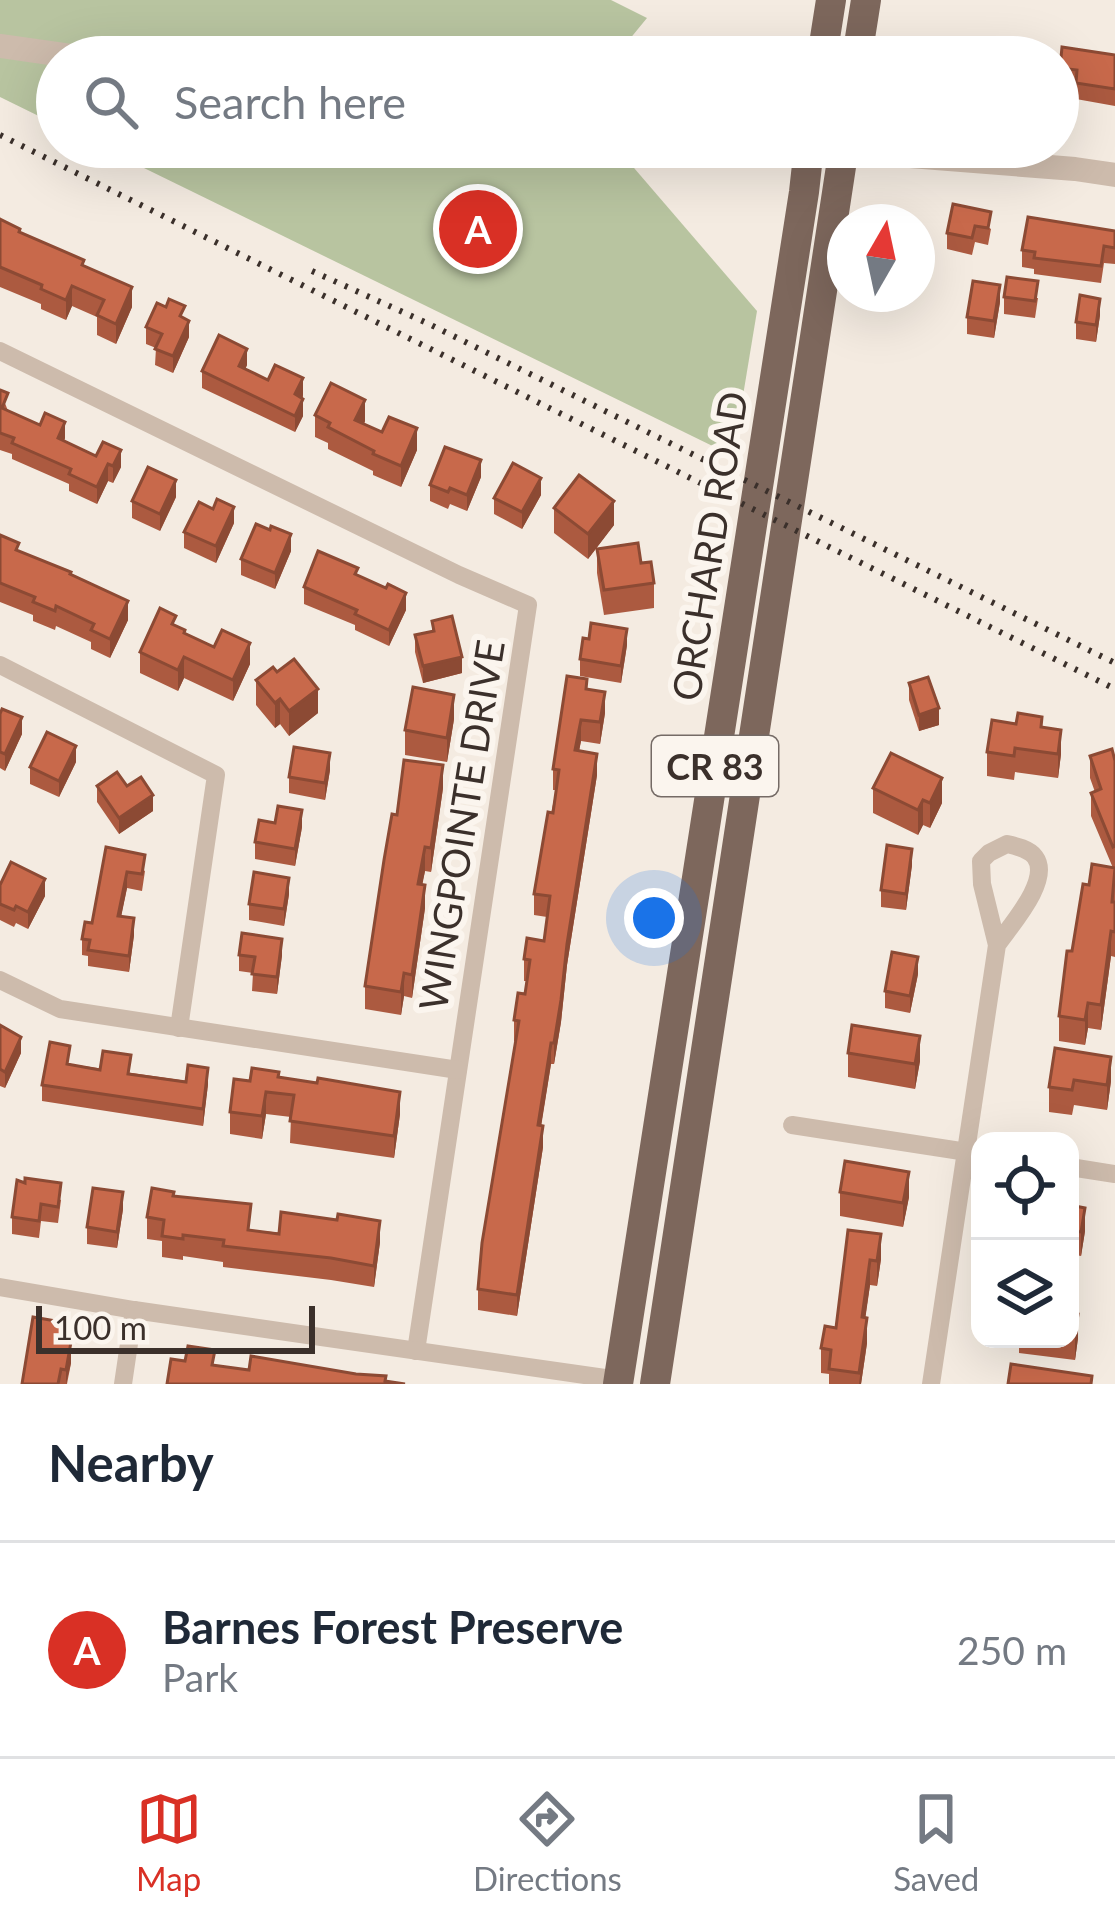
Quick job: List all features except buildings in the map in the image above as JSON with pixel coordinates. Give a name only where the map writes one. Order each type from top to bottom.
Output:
[{"type":"main road","points":[[825,36],[831,0]]},
{"type":"main road","points":[[860,36],[866,0]]},
{"type":"main road","name":"ORCHARD ROAD","points":[[618,1382],[806,168]]},
{"type":"main road","name":"ORCHARD ROAD","points":[[656,1384],[841,168]]},
{"type":"street","points":[[0,46],[36,51]]},
{"type":"street","points":[[1042,168],[1115,175]]},
{"type":"street","name":"WINGPOINTE DRIVE","points":[[0,351],[528,605],[416,1351]]},
{"type":"street","points":[[0,665],[216,775],[179,1028]]},
{"type":"street","points":[[975,1132],[997,945],[981,862],[1007,844],[1035,857],[1040,872],[1032,894],[997,945]]},
{"type":"street","points":[[0,980],[61,1009],[458,1070]]},
{"type":"street","points":[[792,1125],[971,1153]]},
{"type":"street","points":[[931,1384],[971,1159]]},
{"type":"street","points":[[1079,1168],[1115,1174]]},
{"type":"street","points":[[0,1287],[618,1382]]},
{"type":"street","points":[[123,1384],[134,1310]]},
{"type":"green space","points":[[0,0],[611,0],[647,18],[632,36],[36,36],[36,115],[0,97]]},
{"type":"green space","points":[[144,168],[634,168],[757,311],[733,456]]},
{"type":"railway","points":[[0,135],[36,153]]},
{"type":"railway","points":[[66,168],[1115,689]]},
{"type":"railway","points":[[312,271],[427,323],[1115,663]]},
{"type":"place","name":"Barnes Forest Preserve","points":[[478,229]]}]
